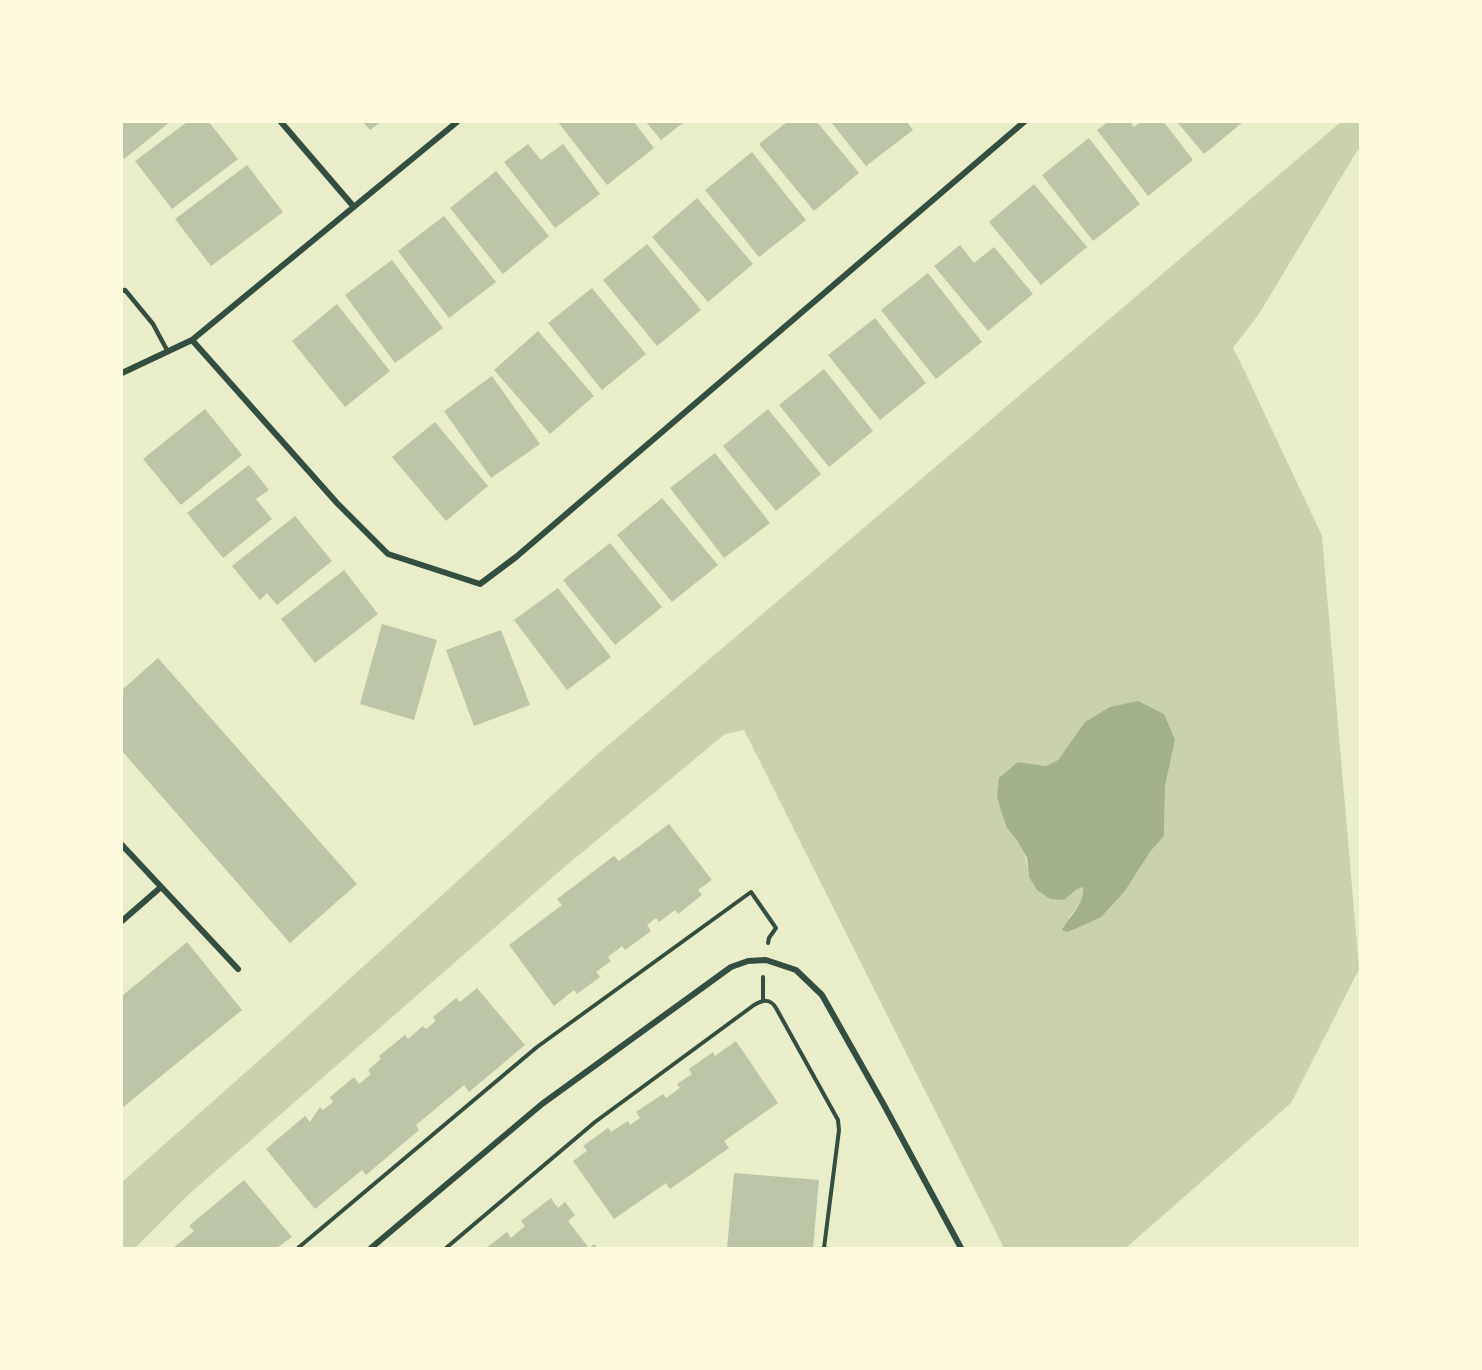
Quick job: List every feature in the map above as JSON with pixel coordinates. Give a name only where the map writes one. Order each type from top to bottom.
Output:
[{"type":"street","points":[[281,122],[354,207]]},
{"type":"street","points":[[122,373],[192,340],[457,122]]},
{"type":"street","points":[[192,340],[337,503],[388,554],[480,584],[525,549],[1024,122]]},
{"type":"street","points":[[122,845],[238,969]]},
{"type":"street","points":[[122,921],[161,887]]},
{"type":"street","points":[[371,1248],[542,1104],[731,967],[748,961],[766,960],[796,970],[822,995],[961,1248]]},
{"type":"lane","points":[[122,291],[125,290],[153,324],[168,352]]},
{"type":"path","points":[[298,1248],[537,1047],[751,892],[776,928],[769,938],[763,978],[763,1001]]},
{"type":"path","points":[[446,1248],[595,1122],[754,1005],[768,1000],[773,1002],[838,1120],[839,1130],[824,1248]]},
{"type":"shaded area","points":[[1341,122],[1360,122],[1360,148],[1259,314],[1233,348],[1322,536],[1359,969],[1291,1103],[1127,1248],[1004,1248],[744,730],[725,734],[562,869],[188,1195],[135,1248],[122,1248],[122,1182],[592,759]],"holes":[[[1085,722],[1175,740],[1165,786],[1164,836],[1150,852],[1125,891],[1068,919],[1081,900],[1083,887],[1064,900],[1029,877],[1023,851],[1007,828],[1018,762],[1046,766],[1058,760]]]},
{"type":"shaded area","points":[[1138,701],[1164,714],[1175,740],[1165,786],[1164,836],[1150,852],[1125,891],[1101,917],[1067,932],[1062,930],[1082,899],[1083,887],[1064,900],[1050,899],[1037,890],[1029,877],[1027,858],[1007,828],[1001,811],[997,796],[999,778],[1018,762],[1046,766],[1058,760],[1085,722],[1110,707]]},
{"type":"building","points":[[122,122],[170,122],[124,159]]},
{"type":"building","points":[[187,122],[209,122],[238,159],[172,209],[135,161]]},
{"type":"building","points":[[363,122],[381,122],[370,130]]},
{"type":"building","points":[[558,122],[634,122],[654,148],[607,185]]},
{"type":"building","points":[[646,122],[684,122],[661,140]]},
{"type":"building","points":[[787,122],[817,122],[859,173],[814,211],[759,144]]},
{"type":"building","points":[[831,122],[907,122],[913,130],[866,166]]},
{"type":"building","points":[[1108,122],[1130,122],[1134,127],[1141,122],[1164,122],[1193,160],[1148,196],[1097,130]]},
{"type":"building","points":[[1177,122],[1243,122],[1204,154]]},
{"type":"building","points":[[1089,138],[1140,204],[1093,241],[1042,175]]},
{"type":"building","points":[[528,144],[541,160],[563,144],[600,194],[555,228],[504,162]]},
{"type":"building","points":[[752,152],[806,220],[759,257],[705,190]]},
{"type":"building","points":[[247,165],[283,212],[211,266],[175,219]]},
{"type":"building","points":[[496,171],[549,236],[503,274],[450,208]]},
{"type":"building","points":[[1034,184],[1087,247],[1041,285],[989,222]]},
{"type":"building","points":[[697,198],[753,264],[708,302],[652,237]]},
{"type":"building","points":[[444,216],[496,282],[449,318],[398,251]]},
{"type":"building","points":[[647,244],[701,310],[657,346],[603,280]]},
{"type":"building","points":[[960,245],[974,263],[994,247],[1033,294],[988,331],[934,266]]},
{"type":"building","points":[[392,260],[443,328],[395,363],[345,295]]},
{"type":"building","points":[[928,273],[982,342],[936,379],[881,310]]},
{"type":"building","points":[[592,288],[646,354],[602,390],[548,323]]},
{"type":"building","points":[[337,304],[390,371],[345,407],[292,341]]},
{"type":"building","points":[[875,318],[926,383],[880,420],[828,355]]},
{"type":"building","points":[[538,331],[594,396],[550,434],[494,370]]},
{"type":"building","points":[[824,369],[873,431],[829,467],[779,405]]},
{"type":"building","points":[[492,376],[540,444],[491,478],[444,411]]},
{"type":"building","points":[[205,409],[242,455],[181,505],[143,459]]},
{"type":"building","points":[[768,409],[821,474],[776,511],[723,446]]},
{"type":"building","points":[[435,422],[488,486],[446,521],[392,457]]},
{"type":"building","points":[[715,453],[770,523],[724,558],[670,488]]},
{"type":"building","points":[[249,465],[269,490],[256,499],[272,519],[223,558],[187,513]]},
{"type":"building","points":[[662,498],[718,565],[672,602],[617,535]]},
{"type":"building","points":[[295,516],[332,561],[277,605],[267,593],[260,600],[232,566]]},
{"type":"building","points":[[610,543],[662,607],[615,645],[563,580]]},
{"type":"building","points":[[344,570],[378,614],[315,663],[281,619]]},
{"type":"building","points":[[558,588],[611,657],[567,690],[514,620]]},
{"type":"building","points":[[382,624],[437,640],[414,720],[360,704]]},
{"type":"building","points":[[501,630],[530,705],[474,726],[446,650]]},
{"type":"building","points":[[158,658],[357,884],[290,943],[122,751],[122,690]]},
{"type":"building","points":[[669,824],[712,880],[698,890],[702,895],[678,914],[675,910],[659,922],[656,918],[647,925],[651,931],[625,950],[622,946],[608,957],[611,961],[596,972],[600,977],[577,994],[574,990],[554,1006],[509,945],[562,905],[557,899],[614,856],[619,861]]},
{"type":"building","points":[[187,942],[242,1010],[122,1108],[122,996]]},
{"type":"building","points":[[477,988],[525,1045],[469,1092],[464,1085],[416,1125],[419,1130],[366,1175],[362,1170],[315,1209],[266,1149],[305,1116],[310,1122],[320,1107],[323,1110],[333,1102],[330,1097],[354,1077],[359,1084],[371,1074],[368,1070],[381,1059],[379,1056],[405,1035],[408,1039],[423,1026],[426,1029],[436,1021],[433,1017],[456,998],[460,1002]]},
{"type":"building","points":[[736,1041],[778,1103],[724,1141],[729,1148],[670,1189],[666,1183],[614,1219],[573,1161],[587,1151],[583,1146],[608,1128],[611,1132],[628,1121],[630,1125],[640,1118],[636,1112],[663,1094],[666,1098],[680,1088],[677,1084],[692,1074],[689,1069],[713,1052],[715,1056]]},
{"type":"building","points":[[734,1173],[819,1180],[813,1248],[727,1248]]},
{"type":"building","points":[[244,1180],[292,1237],[277,1248],[173,1248],[194,1231],[189,1226]]},
{"type":"building","points":[[551,1198],[558,1208],[565,1202],[575,1215],[568,1221],[589,1248],[486,1248],[507,1232],[511,1238],[525,1226],[521,1221]]}]
